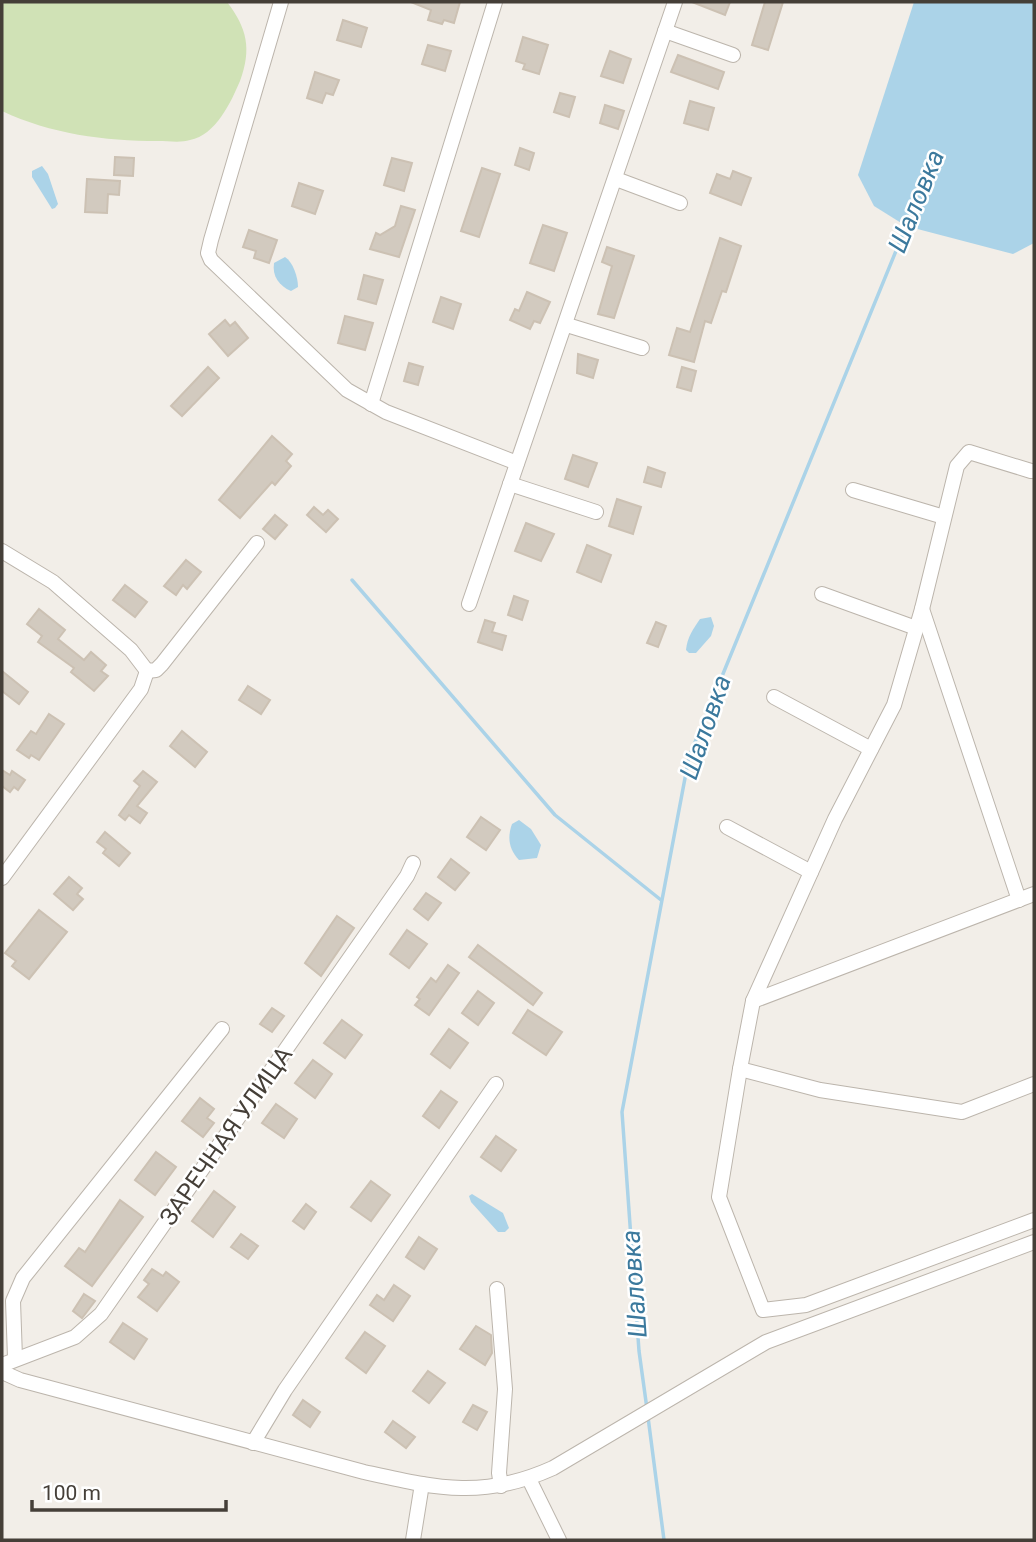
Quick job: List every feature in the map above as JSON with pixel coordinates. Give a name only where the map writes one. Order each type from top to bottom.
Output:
[{"type":"street","points":[[281,2],[208,253],[233,283],[347,390],[371,404],[517,463]]},
{"type":"street","points":[[371,404],[495,2]]},
{"type":"street","points":[[470,604],[675,2]]},
{"type":"street","points":[[665,31],[733,55]]},
{"type":"street","points":[[616,179],[680,203]]},
{"type":"street","points":[[567,325],[642,348]]},
{"type":"street","points":[[1033,474],[969,452],[957,466],[922,609],[894,705],[811,872],[753,1001],[719,1197],[763,1310],[806,1305],[1034,1220]]},
{"type":"street","points":[[510,484],[596,512]]},
{"type":"street","points":[[853,490],[944,517]]},
{"type":"street","points":[[147,671],[156,670],[162,664],[257,543]]},
{"type":"street","points":[[2,551],[53,582],[131,650],[147,671]]},
{"type":"street","points":[[822,594],[916,628]]},
{"type":"street","points":[[922,609],[1019,900]]},
{"type":"street","points":[[2,878],[141,689],[147,671]]},
{"type":"street","points":[[774,697],[871,749]]},
{"type":"street","points":[[727,827],[811,872]]},
{"type":"street","name":"ЗАРЕЧНАЯ УЛИЦА","points":[[8,1362],[75,1337],[101,1314],[392,898],[413,863]]},
{"type":"street","points":[[753,1001],[1034,894]]},
{"type":"street","points":[[8,1362],[13,1301],[23,1278],[222,1029]]},
{"type":"street","points":[[740,1069],[820,1090],[962,1112],[1034,1084]]},
{"type":"street","points":[[253,1443],[285,1390],[496,1084]]},
{"type":"street","points":[[2,1372],[253,1443],[422,1484],[478,1490],[529,1479],[636,1419],[732,1359],[810,1324],[1034,1242]]},
{"type":"street","points":[[497,1289],[506,1389],[499,1473],[501,1486]]},
{"type":"street","points":[[806,1305],[810,1324]]},
{"type":"street","points":[[529,1479],[559,1540]]},
{"type":"street","points":[[413,1540],[422,1484]]},
{"type":"green space","points":[[2,2],[227,2],[246,39],[244,69],[227,108],[215,125],[199,137],[174,142],[118,140],[59,131],[2,111]]},
{"type":"water","points":[[914,2],[1034,2],[1034,243],[1013,254],[906,226],[874,206],[858,175]]},
{"type":"water","points":[[42,166],[48,174],[58,204],[52,209],[32,177],[32,171]]},
{"type":"water","points":[[285,257],[293,266],[297,279],[298,287],[291,291],[280,283],[274,272],[274,263]]},
{"type":"water","points":[[711,617],[714,626],[711,636],[696,653],[689,653],[686,650],[693,630],[700,619]]},
{"type":"water","points":[[519,820],[531,829],[541,845],[537,858],[519,860],[513,852],[509,839],[510,829],[512,824]]},
{"type":"water","points":[[472,1194],[503,1213],[509,1228],[505,1232],[498,1232],[471,1202],[469,1196]]},
{"type":"building","points":[[411,2],[460,2],[454,23],[444,20],[442,24],[428,20],[431,10]]},
{"type":"building","points":[[692,2],[730,2],[725,15]]},
{"type":"building","points":[[765,2],[783,2],[768,50],[752,45]]},
{"type":"building","points":[[343,20],[367,28],[361,47],[337,40]]},
{"type":"building","points":[[523,37],[548,45],[539,74],[523,69],[525,64],[516,61]]},
{"type":"building","points":[[428,45],[451,51],[445,71],[422,64]]},
{"type":"building","points":[[610,51],[631,59],[623,83],[601,76]]},
{"type":"building","points":[[678,55],[724,72],[718,89],[671,72]]},
{"type":"building","points":[[315,72],[339,80],[333,95],[326,93],[322,103],[307,98]]},
{"type":"building","points":[[560,93],[575,97],[569,117],[554,112]]},
{"type":"building","points":[[690,101],[714,108],[708,130],[684,123]]},
{"type":"building","points":[[605,105],[624,111],[618,129],[600,123]]},
{"type":"building","points":[[520,148],[534,153],[529,170],[515,165]]},
{"type":"building","points":[[115,157],[134,158],[133,176],[114,175]]},
{"type":"building","points":[[392,158],[412,163],[404,191],[384,185]]},
{"type":"building","points":[[482,168],[500,174],[479,237],[461,231]]},
{"type":"building","points":[[733,171],[751,178],[741,205],[710,193],[717,174],[730,179]]},
{"type":"building","points":[[87,179],[120,181],[119,195],[108,194],[107,213],[85,212]]},
{"type":"building","points":[[299,183],[323,191],[315,214],[292,206]]},
{"type":"building","points":[[401,206],[415,210],[399,257],[370,249],[376,233],[380,235],[395,226]]},
{"type":"building","points":[[543,225],[567,233],[554,271],[530,263]]},
{"type":"building","points":[[249,230],[277,240],[269,263],[254,258],[256,251],[243,247]]},
{"type":"building","points":[[720,238],[741,246],[726,292],[722,291],[711,323],[705,321],[694,362],[669,355],[677,328],[690,332]]},
{"type":"building","points":[[607,247],[634,256],[614,318],[598,314],[612,266],[602,262]]},
{"type":"building","points":[[364,275],[383,280],[376,304],[358,299]]},
{"type":"building","points":[[527,292],[550,302],[540,323],[534,321],[530,329],[510,320],[515,309],[519,311]]},
{"type":"building","points":[[441,297],[461,304],[453,329],[433,322]]},
{"type":"building","points":[[345,316],[373,323],[365,350],[338,343]]},
{"type":"building","points":[[225,320],[230,326],[235,322],[248,338],[228,356],[209,334]]},
{"type":"building","points":[[578,354],[598,360],[593,378],[577,373]]},
{"type":"building","points":[[409,363],[423,367],[418,385],[404,381]]},
{"type":"building","points":[[208,367],[219,378],[182,416],[171,406]]},
{"type":"building","points":[[682,367],[696,371],[691,391],[677,387]]},
{"type":"building","points":[[272,436],[292,454],[286,461],[291,466],[275,485],[272,482],[240,518],[219,500]]},
{"type":"building","points":[[573,455],[597,463],[588,487],[565,479]]},
{"type":"building","points":[[648,467],[665,473],[661,487],[644,482]]},
{"type":"building","points":[[617,499],[641,507],[633,534],[609,526]]},
{"type":"building","points":[[314,507],[323,515],[328,510],[338,519],[326,532],[307,515]]},
{"type":"building","points":[[275,515],[287,525],[275,539],[263,529]]},
{"type":"building","points":[[526,523],[554,534],[541,561],[515,551]]},
{"type":"building","points":[[587,545],[611,555],[601,582],[577,572]]},
{"type":"building","points":[[186,560],[201,572],[187,589],[183,585],[176,595],[164,586]]},
{"type":"building","points":[[125,585],[147,602],[135,617],[113,600]]},
{"type":"building","points":[[514,596],[528,601],[522,620],[508,615]]},
{"type":"building","points":[[39,609],[65,630],[58,639],[84,660],[91,652],[106,665],[101,671],[108,676],[94,691],[71,672],[74,668],[38,642],[42,636],[27,624]]},
{"type":"building","points":[[485,620],[495,623],[492,632],[506,636],[502,650],[478,642]]},
{"type":"building","points":[[656,622],[666,626],[658,647],[647,643]]},
{"type":"building","points":[[2,671],[28,692],[19,704],[2,691]]},
{"type":"building","points":[[248,686],[270,700],[261,714],[239,700]]},
{"type":"building","points":[[49,714],[64,724],[39,760],[31,755],[29,758],[17,750],[31,731],[36,734]]},
{"type":"building","points":[[182,731],[207,752],[195,767],[170,746]]},
{"type":"building","points":[[2,770],[10,775],[12,771],[25,780],[18,790],[14,787],[10,792],[2,786]]},
{"type":"building","points":[[143,771],[157,782],[137,806],[147,813],[140,823],[129,815],[125,820],[119,815],[140,786],[134,781]]},
{"type":"building","points":[[481,817],[500,830],[486,850],[467,837]]},
{"type":"building","points":[[105,832],[130,853],[119,866],[103,853],[106,849],[97,842]]},
{"type":"building","points":[[451,859],[469,873],[455,890],[438,877]]},
{"type":"building","points":[[69,877],[82,888],[77,894],[83,899],[73,910],[54,894]]},
{"type":"building","points":[[426,893],[441,903],[428,920],[414,909]]},
{"type":"building","points":[[39,910],[67,932],[29,979],[12,966],[16,961],[5,953]]},
{"type":"building","points":[[337,916],[354,928],[321,976],[305,963]]},
{"type":"building","points":[[407,930],[427,944],[409,968],[390,954]]},
{"type":"building","points":[[478,945],[542,993],[533,1005],[469,957]]},
{"type":"building","points":[[448,965],[459,973],[429,1015],[415,1005],[420,999],[417,997],[431,978],[436,982]]},
{"type":"building","points":[[478,991],[494,1003],[478,1025],[462,1013]]},
{"type":"building","points":[[272,1008],[284,1016],[272,1032],[260,1024]]},
{"type":"building","points":[[528,1010],[562,1032],[546,1055],[513,1033]]},
{"type":"building","points":[[342,1020],[362,1035],[345,1058],[324,1043]]},
{"type":"building","points":[[449,1029],[468,1043],[450,1068],[431,1054]]},
{"type":"building","points":[[313,1060],[332,1074],[315,1098],[295,1083]]},
{"type":"building","points":[[441,1091],[457,1102],[439,1128],[423,1116]]},
{"type":"building","points":[[200,1098],[214,1109],[207,1118],[214,1123],[203,1137],[182,1121]]},
{"type":"building","points":[[276,1104],[297,1119],[284,1138],[262,1123]]},
{"type":"building","points":[[496,1136],[516,1150],[501,1171],[481,1157]]},
{"type":"building","points":[[156,1152],[176,1167],[155,1195],[135,1180]]},
{"type":"building","points":[[371,1181],[390,1195],[371,1221],[351,1207]]},
{"type":"building","points":[[214,1191],[235,1207],[213,1237],[192,1221]]},
{"type":"building","points":[[120,1200],[143,1217],[92,1286],[65,1266],[79,1248],[85,1252]]},
{"type":"building","points":[[306,1204],[316,1212],[304,1229],[293,1221]]},
{"type":"building","points":[[241,1234],[258,1246],[248,1259],[231,1247]]},
{"type":"building","points":[[419,1237],[437,1249],[424,1269],[406,1257]]},
{"type":"building","points":[[152,1269],[163,1276],[166,1272],[179,1282],[157,1311],[138,1297],[149,1284],[144,1280]]},
{"type":"building","points":[[394,1285],[410,1296],[393,1321],[370,1305],[377,1295],[384,1300]]},
{"type":"building","points":[[84,1294],[95,1301],[82,1318],[73,1311]]},
{"type":"building","points":[[123,1323],[147,1339],[134,1359],[110,1342]]},
{"type":"building","points":[[476,1326],[491,1335],[492,1353],[485,1365],[460,1349]]},
{"type":"building","points":[[365,1332],[385,1346],[366,1373],[346,1358]]},
{"type":"building","points":[[428,1371],[445,1383],[429,1403],[413,1391]]},
{"type":"building","points":[[303,1400],[320,1412],[310,1427],[293,1415]]},
{"type":"building","points":[[473,1405],[487,1412],[477,1430],[463,1422]]},
{"type":"building","points":[[393,1421],[415,1437],[406,1448],[385,1432]]},
{"type":"waterway","name":"Шаловка","points":[[647,1409],[639,1351],[622,1112],[689,757],[907,224]]},
{"type":"waterway","points":[[352,580],[555,815],[661,900]]},
{"type":"waterway","name":"Шаловка","points":[[648,1417],[664,1540]]}]
